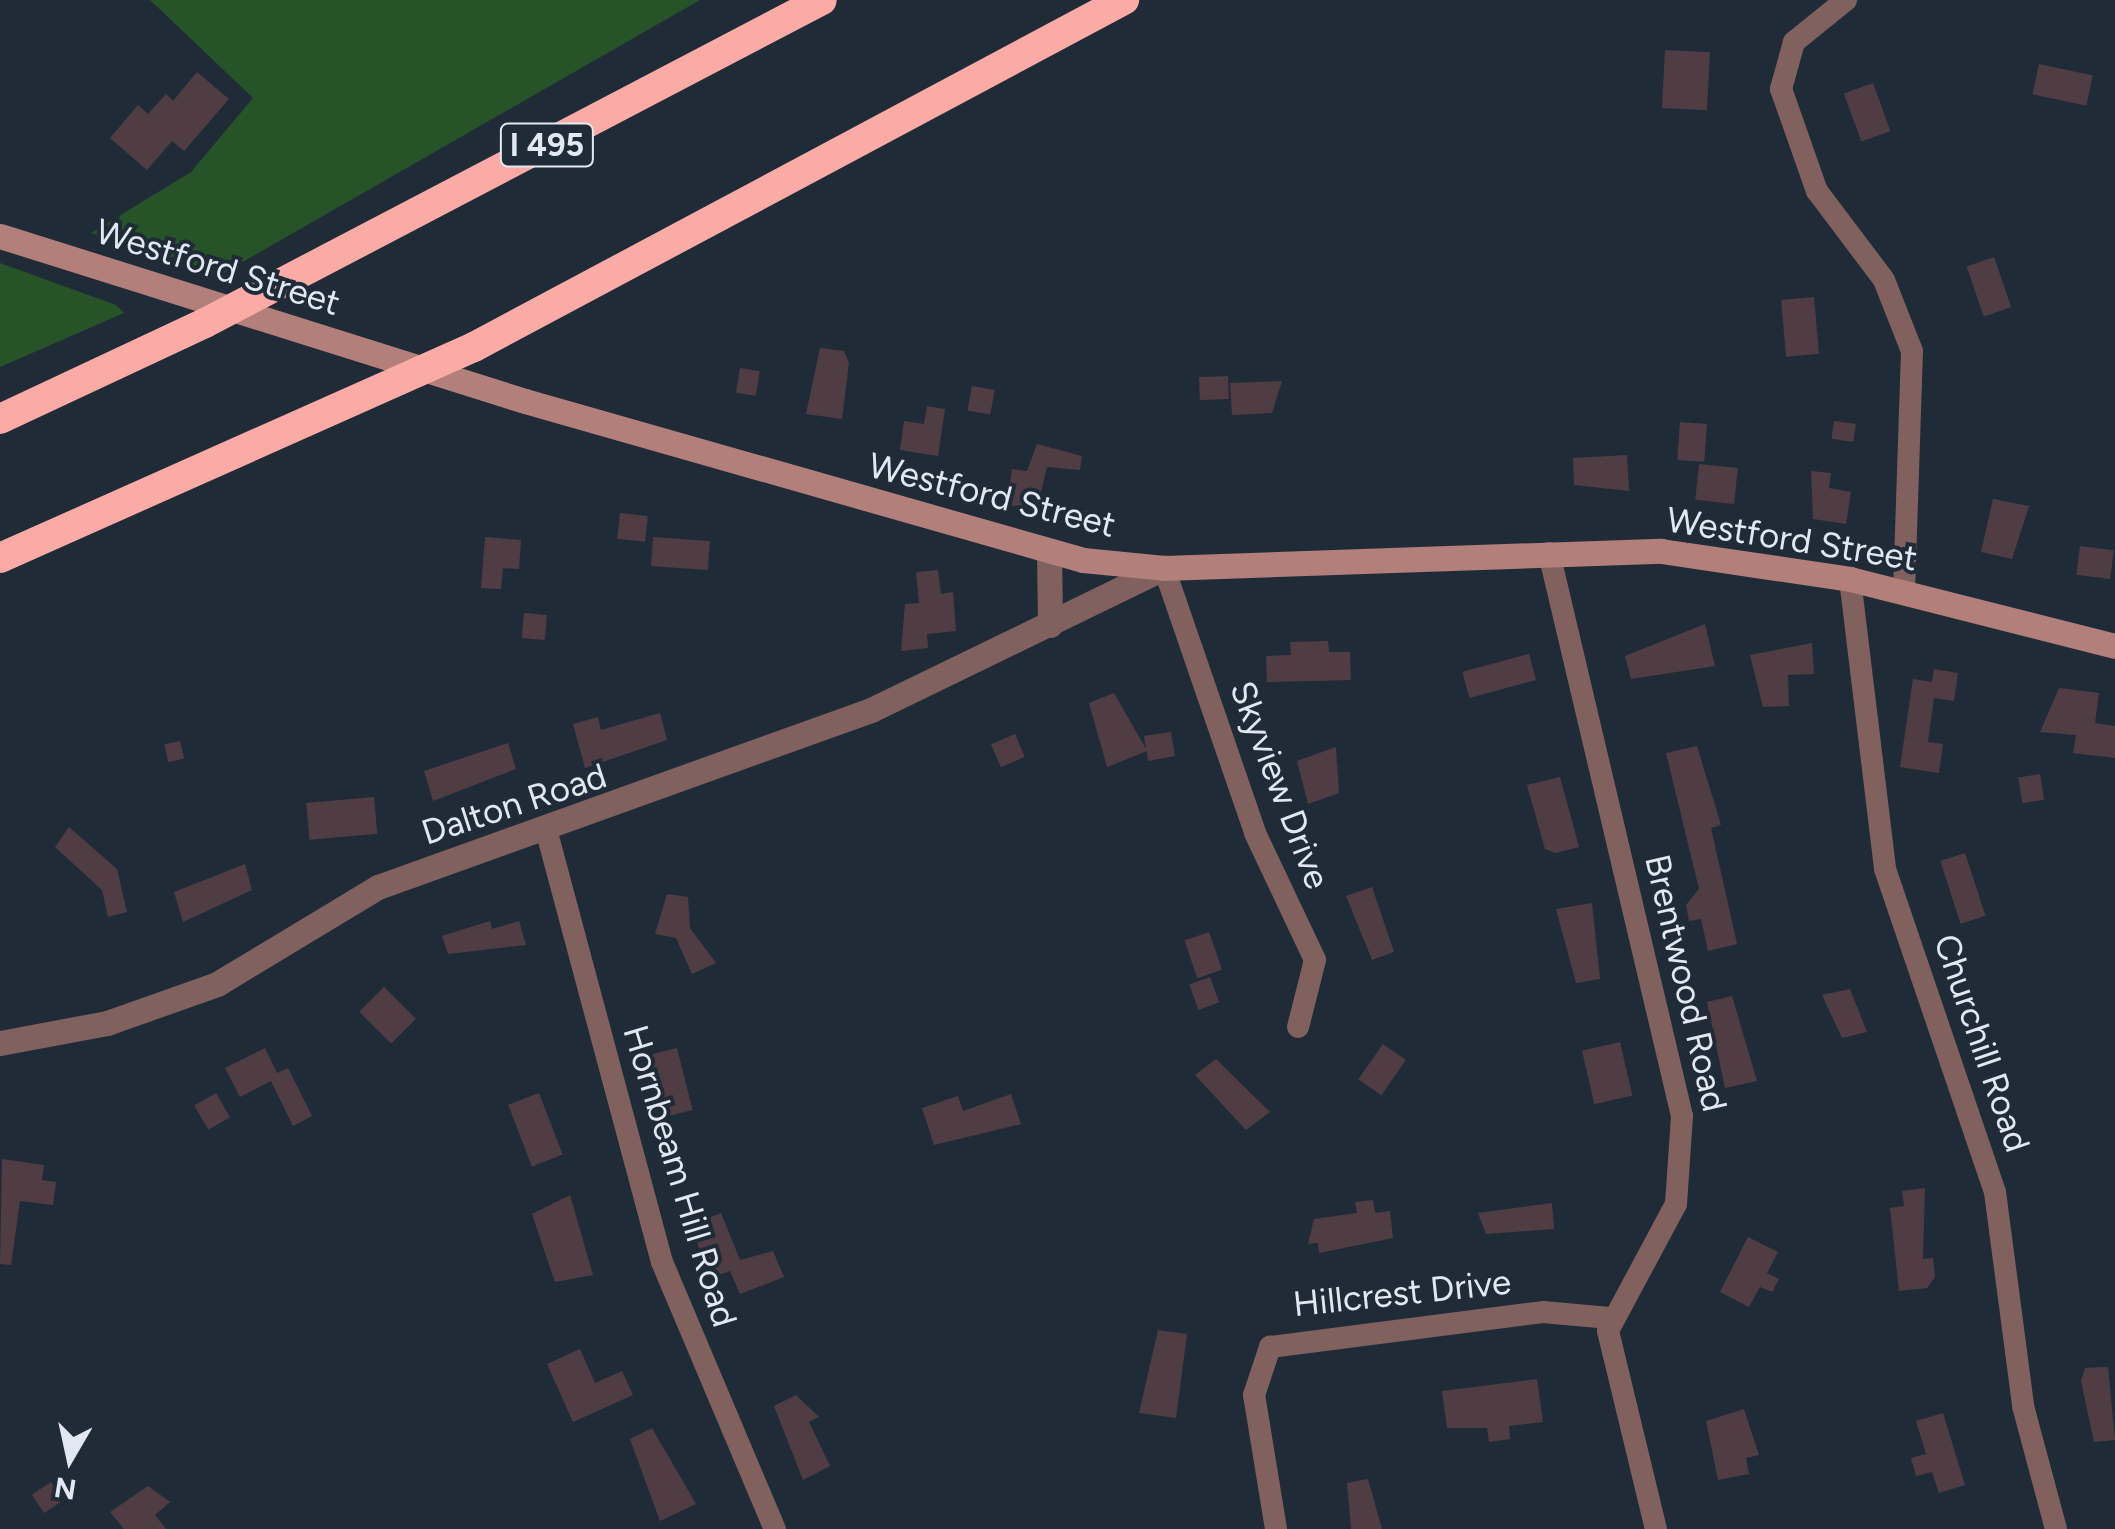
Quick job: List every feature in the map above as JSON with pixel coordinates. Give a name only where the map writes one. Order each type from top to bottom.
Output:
[{"type":"highway","name":"I 495","points":[[0,419],[205,323],[822,0]]},
{"type":"highway","points":[[0,558],[474,347],[1124,0]]},
{"type":"main road","name":"Westford Street","points":[[0,236],[525,401],[1049,551],[1164,568],[1661,551],[1850,579],[2115,646]]},
{"type":"street","points":[[1846,0],[1794,42],[1782,102],[1817,191],[1884,280],[1912,351],[1904,591]]},
{"type":"street","points":[[1049,551],[1050,625]]},
{"type":"street","name":"Brentwood Road","points":[[1549,553],[1684,1136],[1669,1225],[1610,1318]]},
{"type":"street","name":"Dalton Road","points":[[0,1044],[107,1023],[216,984],[378,887],[547,834],[871,710],[1164,568]]},
{"type":"street","name":"Skyview Drive","points":[[1164,568],[1256,834],[1315,960],[1298,1027]]},
{"type":"street","name":"Churchill Road","points":[[1850,579],[1885,868],[1995,1192],[2023,1406],[2056,1529]]},
{"type":"street","name":"Hornbeam Hill Road","points":[[547,834],[662,1262],[775,1529]]},
{"type":"street","name":"Hillcrest Drive","points":[[1276,1529],[1254,1395],[1270,1347],[1543,1312],[1610,1318]]},
{"type":"street","points":[[1610,1318],[1609,1358],[1656,1529]]},
{"type":"green space","points":[[150,0],[700,0],[218,276],[91,233],[191,172],[253,98]]},
{"type":"green space","points":[[0,263],[116,305],[124,313],[0,367]]},
{"type":"building","points":[[1665,50],[1710,52],[1707,110],[1662,108]]},
{"type":"building","points":[[2039,64],[2093,75],[2086,106],[2033,94]]},
{"type":"building","points":[[197,72],[229,99],[184,151],[172,141],[147,170],[110,138],[138,105],[148,114],[166,94],[173,101]]},
{"type":"building","points":[[1873,83],[1890,131],[1861,142],[1844,94]]},
{"type":"building","points":[[1994,257],[2011,307],[1984,317],[1967,266]]},
{"type":"building","points":[[1814,297],[1819,354],[1786,357],[1781,300]]},
{"type":"building","points":[[820,348],[844,351],[849,363],[842,419],[806,414]]},
{"type":"building","points":[[740,368],[760,371],[756,396],[736,393]]},
{"type":"building","points":[[1228,376],[1229,399],[1200,400],[1199,377]]},
{"type":"building","points":[[1282,381],[1272,413],[1232,415],[1230,383]]},
{"type":"building","points":[[972,386],[995,390],[990,415],[968,411]]},
{"type":"building","points":[[927,406],[945,409],[938,456],[900,450],[904,421],[924,424]]},
{"type":"building","points":[[1834,421],[1856,424],[1853,442],[1831,439]]},
{"type":"building","points":[[1680,422],[1707,424],[1704,462],[1677,460]]},
{"type":"building","points":[[1037,444],[1082,456],[1080,470],[1047,467],[1037,509],[1007,505],[1012,469],[1027,471]]},
{"type":"building","points":[[1627,455],[1629,491],[1574,485],[1573,458]]},
{"type":"building","points":[[1699,464],[1738,468],[1734,504],[1695,500]]},
{"type":"building","points":[[1811,471],[1831,473],[1829,488],[1851,492],[1846,524],[1813,519]]},
{"type":"building","points":[[1993,499],[2029,506],[2012,559],[1981,552]]},
{"type":"building","points":[[1084,511],[1108,515],[1105,534],[1081,530]]},
{"type":"building","points":[[620,513],[648,516],[645,542],[617,539]]},
{"type":"building","points":[[485,537],[521,540],[519,569],[503,568],[501,589],[481,588]]},
{"type":"building","points":[[653,537],[710,541],[708,570],[651,566]]},
{"type":"building","points":[[2080,546],[2114,550],[2110,579],[2076,575]]},
{"type":"building","points":[[938,570],[941,594],[953,592],[956,631],[927,634],[928,648],[901,651],[905,604],[919,603],[916,572]]},
{"type":"building","points":[[524,613],[547,615],[545,640],[522,638]]},
{"type":"building","points":[[1705,624],[1715,666],[1631,679],[1625,656]]},
{"type":"building","points":[[1328,641],[1329,652],[1350,652],[1351,680],[1267,682],[1266,656],[1291,655],[1290,642]]},
{"type":"building","points":[[1812,643],[1814,674],[1788,675],[1789,706],[1763,707],[1750,655]]},
{"type":"building","points":[[1529,654],[1536,680],[1469,698],[1462,672]]},
{"type":"building","points":[[1934,669],[1958,673],[1954,701],[1934,698],[1928,742],[1943,744],[1939,773],[1900,767],[1913,679],[1932,682]]},
{"type":"building","points":[[2059,688],[2099,693],[2095,723],[2115,726],[2115,758],[2073,753],[2076,735],[2040,732]]},
{"type":"building","points":[[1114,693],[1146,749],[1144,736],[1171,732],[1175,756],[1148,761],[1147,751],[1107,767],[1089,703]]},
{"type":"building","points":[[660,713],[667,740],[585,768],[573,724],[598,717],[601,730]]},
{"type":"building","points":[[1015,734],[1025,757],[1001,767],[991,744]]},
{"type":"building","points":[[180,741],[184,759],[168,762],[164,745]]},
{"type":"building","points":[[508,743],[516,769],[433,801],[424,771]]},
{"type":"building","points":[[1697,746],[1721,825],[1711,828],[1737,944],[1708,951],[1701,919],[1689,921],[1686,905],[1699,889],[1666,753]]},
{"type":"building","points":[[1336,747],[1339,793],[1308,804],[1297,761]]},
{"type":"building","points":[[2040,774],[2044,800],[2022,803],[2018,777]]},
{"type":"building","points":[[1560,777],[1579,847],[1555,853],[1545,849],[1527,785]]},
{"type":"building","points":[[374,797],[377,834],[309,840],[306,803]]},
{"type":"building","points":[[69,827],[117,869],[127,912],[108,917],[102,890],[55,847]]},
{"type":"building","points":[[1965,853],[1985,916],[1961,924],[1940,861]]},
{"type":"building","points":[[245,864],[252,890],[183,922],[174,892]]},
{"type":"building","points":[[1372,887],[1394,952],[1372,960],[1346,896]]},
{"type":"building","points":[[667,894],[688,897],[690,928],[716,963],[692,974],[676,938],[655,934]]},
{"type":"building","points":[[1592,903],[1600,979],[1576,983],[1556,909]]},
{"type":"building","points":[[490,921],[492,929],[519,921],[526,945],[448,954],[442,936]]},
{"type":"building","points":[[1209,932],[1222,970],[1197,978],[1184,940]]},
{"type":"building","points":[[1210,977],[1219,1002],[1199,1010],[1189,985]]},
{"type":"building","points":[[384,987],[416,1019],[391,1044],[359,1012]]},
{"type":"building","points":[[1850,989],[1867,1032],[1842,1038],[1822,995]]},
{"type":"building","points":[[1732,996],[1757,1081],[1725,1088],[1707,1002]]},
{"type":"building","points":[[1620,1042],[1632,1096],[1594,1104],[1582,1051]]},
{"type":"building","points":[[1383,1044],[1406,1060],[1381,1095],[1358,1079]]},
{"type":"building","points":[[265,1048],[277,1073],[288,1068],[312,1116],[293,1126],[271,1081],[240,1097],[225,1068]]},
{"type":"building","points":[[677,1048],[692,1110],[664,1117],[649,1055]]},
{"type":"building","points":[[1216,1059],[1270,1112],[1246,1130],[1195,1075]]},
{"type":"building","points":[[216,1093],[230,1117],[208,1130],[194,1106]]},
{"type":"building","points":[[539,1093],[563,1155],[532,1166],[508,1105]]},
{"type":"building","points":[[1011,1094],[1021,1124],[934,1145],[922,1108],[958,1096],[963,1111]]},
{"type":"building","points":[[2,1159],[44,1165],[42,1180],[56,1182],[53,1205],[20,1201],[11,1265],[0,1264]]},
{"type":"building","points":[[1925,1188],[1923,1259],[1933,1258],[1935,1277],[1927,1288],[1899,1291],[1890,1208],[1904,1206],[1902,1191]]},
{"type":"building","points":[[570,1195],[593,1275],[555,1282],[532,1214]]},
{"type":"building","points":[[1373,1200],[1375,1213],[1390,1211],[1393,1238],[1319,1253],[1318,1243],[1308,1244],[1314,1219],[1357,1213],[1355,1202]]},
{"type":"building","points":[[1552,1203],[1554,1229],[1486,1234],[1478,1213]]},
{"type":"building","points":[[721,1213],[740,1260],[773,1251],[784,1277],[740,1294],[730,1271],[711,1278],[690,1225]]},
{"type":"building","points":[[1748,1237],[1778,1252],[1767,1273],[1779,1279],[1772,1292],[1760,1287],[1749,1307],[1720,1292]]},
{"type":"building","points":[[1158,1330],[1187,1334],[1176,1418],[1139,1413]]},
{"type":"building","points":[[580,1349],[595,1383],[622,1371],[633,1395],[573,1422],[547,1364]]},
{"type":"building","points":[[2108,1367],[2115,1440],[2094,1442],[2081,1381],[2085,1368]]},
{"type":"building","points":[[1537,1379],[1543,1422],[1509,1426],[1510,1439],[1489,1442],[1487,1428],[1447,1428],[1442,1391]]},
{"type":"building","points":[[796,1395],[819,1417],[809,1422],[830,1466],[803,1480],[774,1406]]},
{"type":"building","points":[[1744,1409],[1759,1455],[1746,1458],[1749,1474],[1718,1480],[1706,1421]]},
{"type":"building","points":[[1943,1413],[1965,1485],[1939,1493],[1932,1472],[1916,1476],[1911,1458],[1926,1454],[1916,1421]]},
{"type":"building","points":[[652,1428],[696,1504],[660,1521],[630,1439]]},
{"type":"building","points":[[1368,1479],[1382,1529],[1351,1529],[1347,1483]]},
{"type":"building","points":[[51,1482],[63,1500],[44,1513],[32,1495]]},
{"type":"building","points":[[148,1486],[170,1502],[155,1515],[166,1529],[124,1529],[110,1512]]}]
